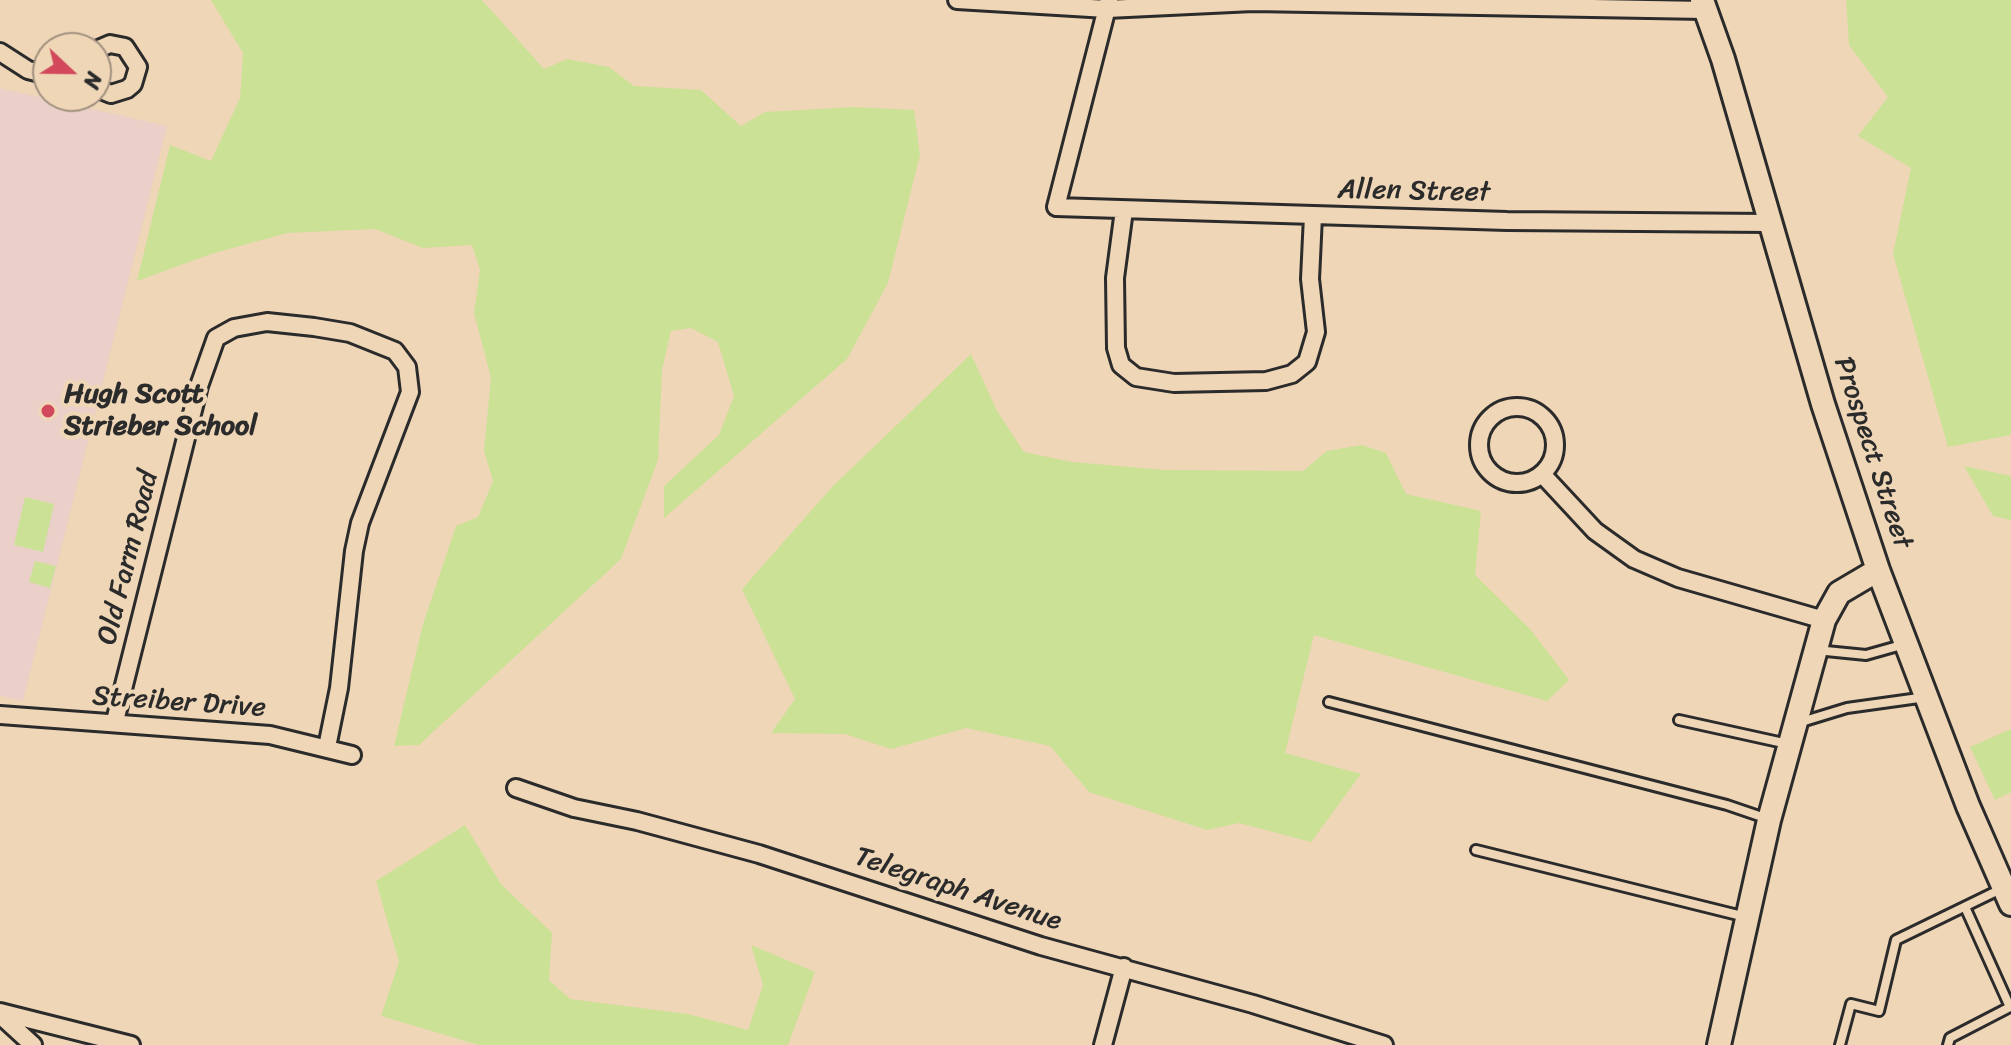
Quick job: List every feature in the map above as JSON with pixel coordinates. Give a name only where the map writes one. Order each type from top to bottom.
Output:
[{"type":"main road","name":"Prospect Street","points":[[1704,5],[1823,404],[1878,570],[1839,593],[1824,620],[1769,820],[1719,1045]]},
{"type":"main road","points":[[1878,570],[1926,697],[2008,896]]},
{"type":"street","points":[[957,0],[1108,4],[1704,5]]},
{"type":"street","name":"Allen Street","points":[[1108,4],[1056,207],[1313,216],[1770,223]]},
{"type":"street","points":[[112,44],[125,47],[138,67],[133,84],[112,94]]},
{"type":"street","points":[[0,52],[32,71]]},
{"type":"street","points":[[1124,210],[1115,278],[1116,348],[1121,365],[1136,377],[1174,383],[1266,381],[1292,374],[1307,362],[1316,332],[1310,279],[1313,216]]},
{"type":"street","name":"Old Farm Road","points":[[115,721],[199,386],[216,338],[234,328],[267,322],[314,327],[350,333],[395,351],[407,367],[410,392],[360,523],[339,688],[327,747]]},
{"type":"street","points":[[1519,406],[1533,410],[1545,419],[1553,432],[1555,447],[1551,462],[1542,474],[1529,482],[1514,484],[1488,471],[1480,458],[1478,443],[1491,416],[1519,406]]},
{"type":"street","points":[[1542,474],[1595,531],[1634,559],[1678,578],[1824,620]]},
{"type":"street","name":"Streiber Drive","points":[[0,715],[58,721],[115,721],[270,735],[352,755]]},
{"type":"street","name":"Telegraph Avenue","points":[[516,788],[574,808],[637,821],[759,854],[1041,946],[1124,967],[1384,1045]]},
{"type":"street","points":[[1103,1045],[1124,967]]},
{"type":"street","points":[[0,1014],[33,1045]]},
{"type":"street","points":[[0,1014],[131,1045]]},
{"type":"lane","points":[[1814,650],[1866,655],[1906,644]]},
{"type":"lane","points":[[1679,720],[1791,734],[1847,708],[1926,697]]},
{"type":"lane","points":[[1329,702],[1682,793],[1769,820]]},
{"type":"lane","points":[[1476,850],[1747,918]]},
{"type":"lane","points":[[1840,1045],[1851,1004],[1879,1011],[1896,940],[1965,907],[2008,896]]},
{"type":"lane","points":[[1948,1045],[1950,1038],[2010,1007],[1965,907]]},
{"type":"shaded area","name":"Hugh Scott Strieber School","points":[[0,88],[32,95],[32,112],[105,112],[167,126],[23,701],[0,696]]},
{"type":"green space","points":[[211,0],[482,0],[544,69],[567,59],[609,67],[634,86],[701,90],[741,126],[765,112],[854,107],[914,110],[920,155],[888,283],[847,359],[664,518],[664,486],[719,435],[734,396],[718,342],[691,328],[671,331],[662,370],[658,460],[621,559],[419,745],[394,746],[423,624],[456,526],[478,517],[493,481],[484,451],[491,378],[474,313],[480,270],[472,245],[423,248],[375,229],[287,233],[211,254],[137,281],[170,145],[211,161],[240,98],[243,53]]},
{"type":"green space","points":[[1846,0],[2011,0],[2011,435],[1948,447],[1893,254],[1911,168],[1858,136],[1888,97],[1849,45]]},
{"type":"green space","points":[[971,354],[997,411],[1024,452],[1072,462],[1166,470],[1303,471],[1327,451],[1362,445],[1386,453],[1406,494],[1481,511],[1475,575],[1530,629],[1569,680],[1547,701],[1314,635],[1285,753],[1361,774],[1311,842],[1239,823],[1207,830],[1089,792],[1050,746],[966,728],[891,749],[845,734],[771,733],[795,699],[742,589],[833,486]]},
{"type":"green space","points":[[1964,466],[2011,476],[2011,520],[1993,516]]},
{"type":"green space","points":[[25,497],[54,504],[43,552],[14,545]]},
{"type":"green space","points":[[35,561],[56,566],[50,588],[29,582]]},
{"type":"green space","points":[[2011,729],[2011,792],[1995,800],[1970,747]]},
{"type":"green space","points":[[465,825],[501,884],[552,933],[549,980],[570,999],[688,1014],[748,1030],[763,985],[751,945],[815,972],[788,1045],[479,1045],[381,1016],[399,962],[376,881]]},
{"type":"place","name":"Hugh Scott Strieber School","points":[[48,411]]}]
